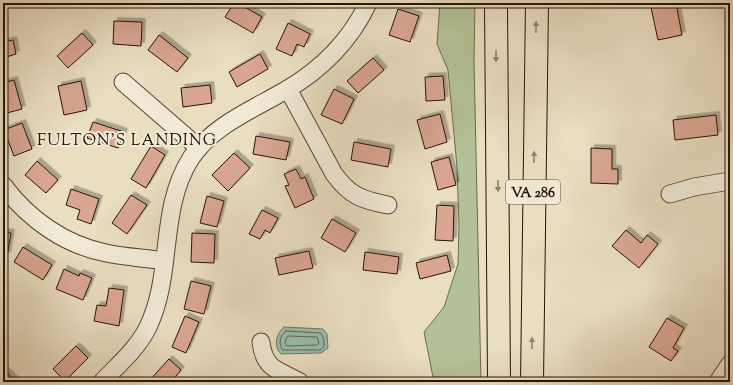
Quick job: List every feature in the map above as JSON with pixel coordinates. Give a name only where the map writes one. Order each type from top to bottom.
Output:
[{"type":"highway","name":"VA 286","points":[[496,3],[499,382]]},
{"type":"highway","name":"VA 286","points":[[532,382],[537,3]]},
{"type":"street","points":[[102,382],[136,346],[148,327],[159,298],[170,211],[174,195],[181,178],[199,148],[231,121],[288,89],[310,74],[338,48],[360,18],[368,3]]},
{"type":"street","points":[[123,82],[199,148]]},
{"type":"street","points":[[288,89],[330,167],[343,186],[365,200],[388,205]]},
{"type":"street","points":[[670,194],[694,187],[730,181]]},
{"type":"street","points":[[3,185],[24,210],[36,221],[72,242],[105,253],[164,261]]},
{"type":"street","points":[[261,342],[262,353],[267,363],[279,372],[300,382]]},
{"type":"street","points":[[718,382],[730,364]]},
{"type":"shaded area","points":[[440,3],[475,3],[474,60],[481,382],[434,382],[424,332],[444,307],[458,264],[459,226],[457,167],[448,70],[437,44]]},
{"type":"water","points":[[284,327],[323,329],[327,334],[328,348],[321,353],[281,354],[277,347],[276,340]]},
{"type":"building","points":[[234,3],[238,3],[262,17],[253,33],[225,17]]},
{"type":"building","points":[[407,3],[424,3],[423,7]]},
{"type":"building","points":[[650,3],[676,3],[682,35],[658,40]]},
{"type":"building","points":[[398,9],[419,16],[410,42],[389,35]]},
{"type":"building","points":[[114,21],[142,22],[141,46],[113,44]]},
{"type":"building","points":[[288,23],[310,34],[304,47],[297,44],[292,56],[276,49]]},
{"type":"building","points":[[82,33],[93,45],[68,68],[57,56]]},
{"type":"building","points":[[159,35],[188,58],[177,72],[148,50]]},
{"type":"building","points":[[3,37],[4,42],[13,40],[16,54],[3,58]]},
{"type":"building","points":[[260,54],[268,69],[237,87],[229,72]]},
{"type":"building","points":[[373,58],[384,70],[358,93],[347,81]]},
{"type":"building","points":[[443,76],[445,100],[426,101],[425,77]]},
{"type":"building","points":[[14,80],[22,109],[3,114],[3,83]]},
{"type":"building","points":[[81,81],[87,110],[64,115],[58,86]]},
{"type":"building","points":[[210,85],[212,103],[183,107],[181,88]]},
{"type":"building","points":[[334,89],[354,99],[342,124],[321,115]]},
{"type":"building","points":[[440,114],[447,142],[425,149],[417,120]]},
{"type":"building","points":[[716,115],[718,135],[675,140],[673,120]]},
{"type":"building","points":[[93,122],[124,132],[118,148],[87,138]]},
{"type":"building","points":[[22,123],[32,149],[14,156],[4,130]]},
{"type":"building","points":[[256,136],[290,142],[286,160],[253,154]]},
{"type":"building","points":[[354,142],[391,149],[388,167],[351,160]]},
{"type":"building","points":[[151,146],[165,155],[146,188],[131,179]]},
{"type":"building","points":[[591,148],[612,149],[612,169],[618,169],[618,184],[591,183]]},
{"type":"building","points":[[234,153],[250,168],[228,191],[212,175]]},
{"type":"building","points":[[449,157],[456,185],[438,190],[431,162]]},
{"type":"building","points":[[37,161],[58,180],[46,193],[25,175]]},
{"type":"building","points":[[296,169],[301,179],[305,177],[314,199],[295,208],[285,186],[289,185],[284,174]]},
{"type":"building","points":[[71,189],[99,199],[91,224],[77,219],[80,210],[66,205]]},
{"type":"building","points":[[131,195],[147,205],[127,234],[112,223]]},
{"type":"building","points":[[207,196],[224,201],[217,227],[200,223]]},
{"type":"building","points":[[437,205],[454,206],[453,241],[435,240]]},
{"type":"building","points":[[262,210],[278,218],[270,233],[265,230],[260,239],[249,234]]},
{"type":"building","points":[[332,219],[356,233],[345,252],[321,238]]},
{"type":"building","points":[[626,230],[641,243],[647,235],[658,244],[639,268],[612,246]]},
{"type":"building","points":[[3,232],[11,233],[7,256],[3,255]]},
{"type":"building","points":[[192,233],[215,234],[214,263],[191,262]]},
{"type":"building","points":[[23,247],[52,265],[43,280],[14,262]]},
{"type":"building","points":[[309,251],[313,268],[279,275],[275,258]]},
{"type":"building","points":[[365,252],[399,257],[397,274],[363,270]]},
{"type":"building","points":[[447,255],[451,271],[420,279],[416,263]]},
{"type":"building","points":[[64,269],[79,276],[80,273],[92,278],[83,300],[56,289]]},
{"type":"building","points":[[191,281],[211,286],[204,314],[184,309]]},
{"type":"building","points":[[109,288],[124,290],[119,326],[94,321],[97,305],[106,306]]},
{"type":"building","points":[[185,316],[199,322],[186,353],[172,347]]},
{"type":"building","points":[[667,318],[684,328],[673,348],[678,351],[671,361],[649,347]]},
{"type":"building","points":[[76,346],[88,358],[65,381],[53,369]]},
{"type":"building","points":[[169,359],[181,370],[171,382],[148,382]]},
{"type":"building","points":[[3,369],[17,382],[3,382]]},
{"type":"district","name":"FULTON'S LANDING","points":[[127,139]]}]
